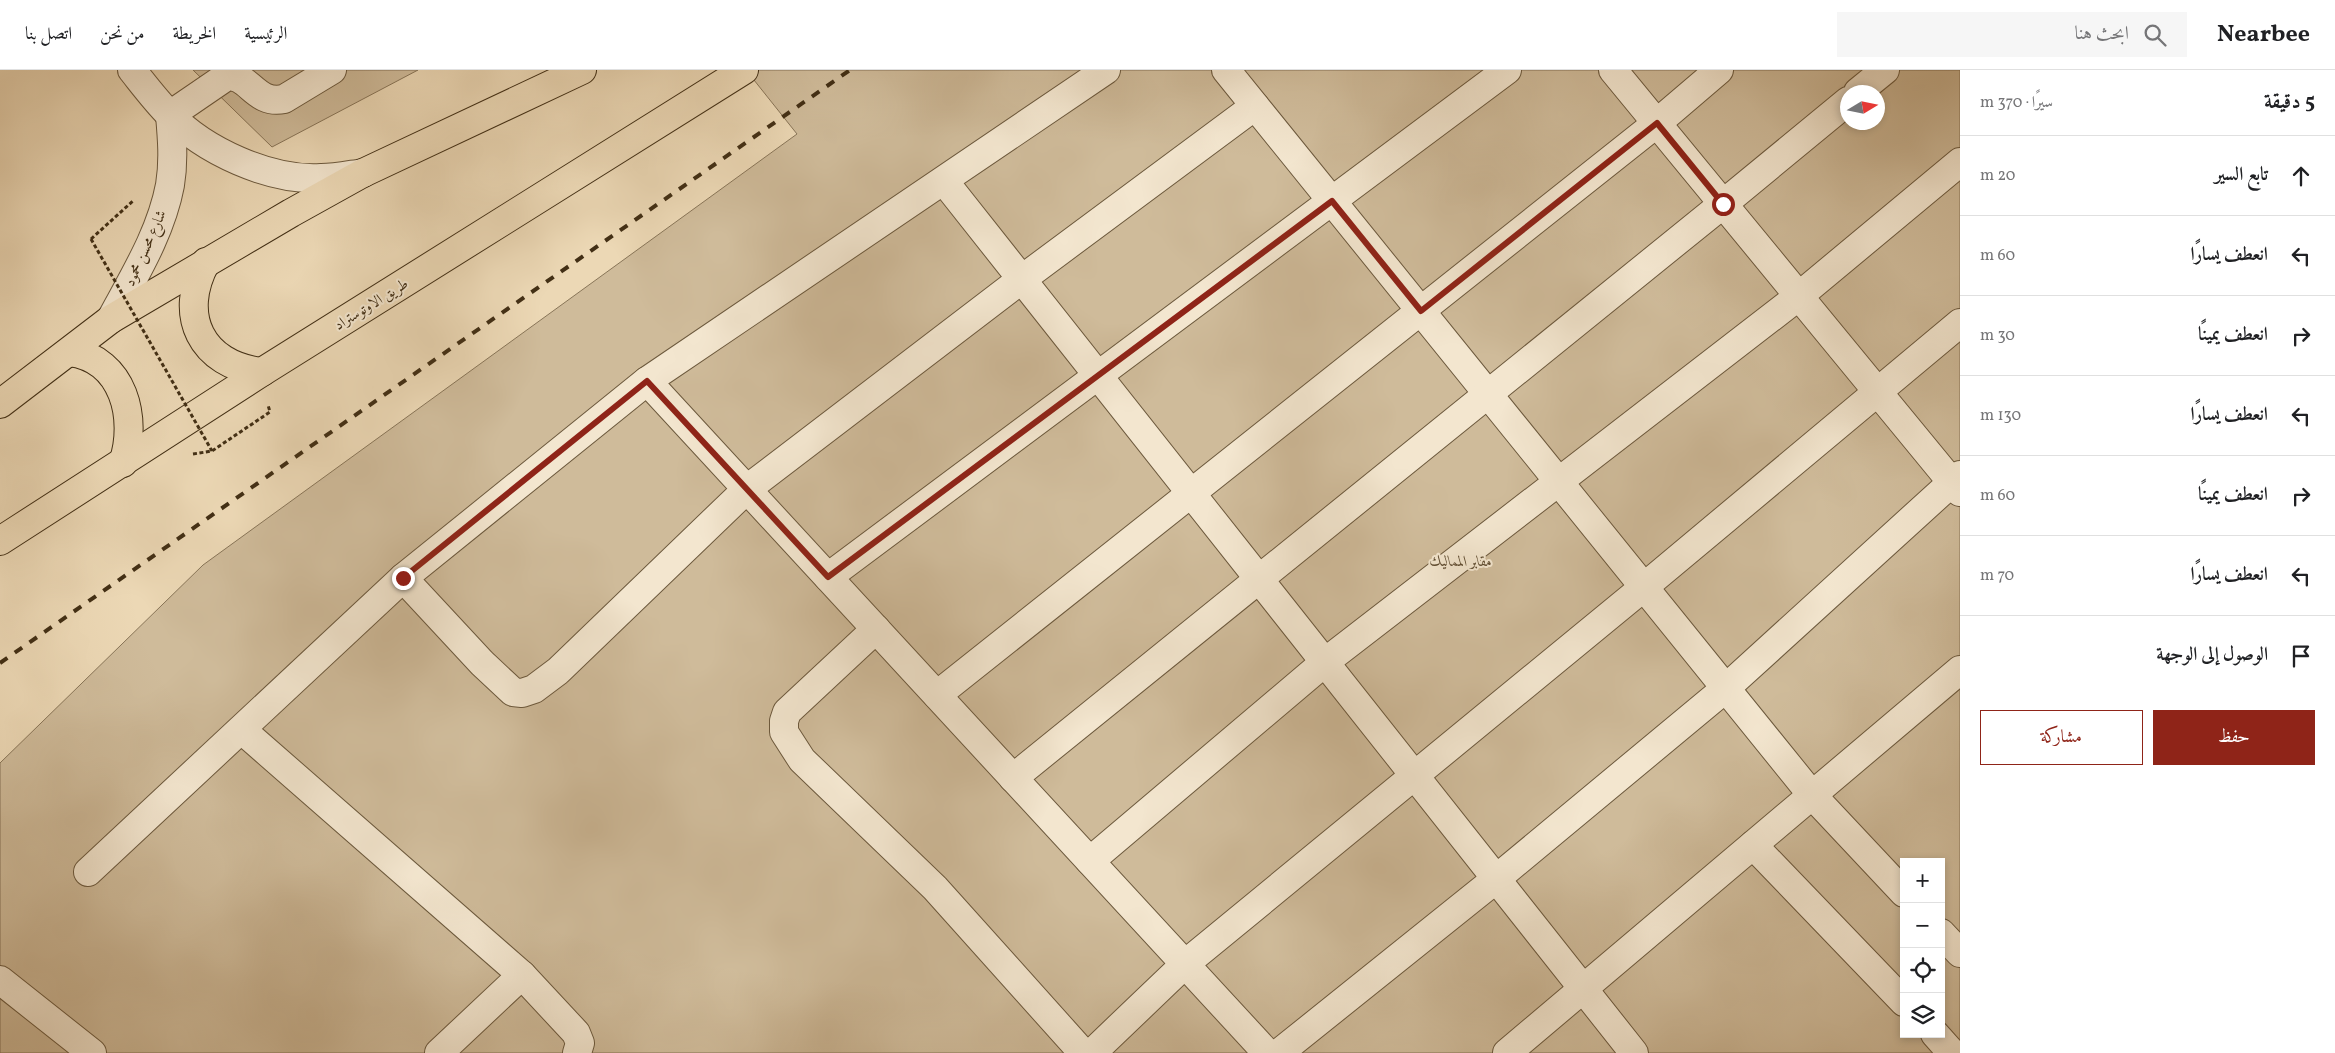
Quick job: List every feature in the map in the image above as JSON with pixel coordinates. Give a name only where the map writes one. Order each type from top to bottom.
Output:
[{"type":"highway","points":[[0,404],[111,319],[206,262],[363,173],[549,77],[582,70]]},
{"type":"highway","name":"طريق الاوتوستراد","points":[[0,540],[123,463],[262,372],[744,70]]},
{"type":"highway","points":[[206,262],[197,279],[193,298],[194,317],[200,334],[211,350],[225,362],[243,370],[262,372]]},
{"type":"highway","points":[[70,352],[80,353],[107,372],[118,384],[130,415],[128,448],[123,463]]},
{"type":"street","points":[[132,70],[170,115],[198,138],[238,161],[278,174],[319,178],[363,173]]},
{"type":"street","points":[[170,115],[226,76],[238,78],[260,95],[276,100],[284,98],[332,70]]},
{"type":"street","points":[[88,872],[403,578],[647,381],[1106,70]]},
{"type":"street","points":[[1226,70],[1812,795],[1900,889]]},
{"type":"street","points":[[828,577],[1507,70]]},
{"type":"street","points":[[1278,1053],[1496,879],[1726,688],[1957,483],[1799,296],[1613,70]]},
{"type":"street","points":[[937,695],[1657,123],[1719,70]]},
{"type":"street","points":[[1867,85],[1885,70]]},
{"type":"street","points":[[403,578],[482,663],[513,692],[522,693],[534,689],[558,671],[748,490],[1022,279],[1256,106]]},
{"type":"street","points":[[1013,778],[1840,108]]},
{"type":"street","name":"شارع محسن محمود","points":[[111,319],[148,248],[162,216],[170,183],[173,149],[170,115]]},
{"type":"street","points":[[1090,861],[1325,662],[1799,296],[1960,162]]},
{"type":"street","points":[[944,181],[1634,1053]]},
{"type":"street","points":[[1092,1053],[1185,964],[1644,587],[1960,323]]},
{"type":"street","points":[[647,381],[1267,1053]]},
{"type":"street","points":[[876,629],[787,712],[784,721],[784,732],[802,760],[935,888],[1083,1053]]},
{"type":"street","points":[[1507,1053],[1960,670]]},
{"type":"street","points":[[242,730],[522,975],[576,1033],[580,1043],[577,1053]]},
{"type":"street","points":[[1753,845],[1900,998]]},
{"type":"street","points":[[1945,937],[1960,953]]},
{"type":"street","points":[[439,1053],[522,975]]},
{"type":"street","points":[[0,980],[92,1053]]},
{"type":"street","points":[[1939,1038],[1952,1053]]},
{"type":"path","points":[[139,195],[91,239],[212,451],[270,412]]},
{"type":"green space","points":[[193,70],[418,70],[272,147]]},
{"type":"green space","name":"مقابر المماليك","points":[[746,70],[1960,70],[1960,1053],[0,1053],[0,763],[203,565],[797,134]]},
{"type":"railway","points":[[0,663],[850,70]]},
{"type":"route","points":[[403,578],[647,381],[828,577],[1332,201],[1421,311],[1657,123],[1723,204]]}]
